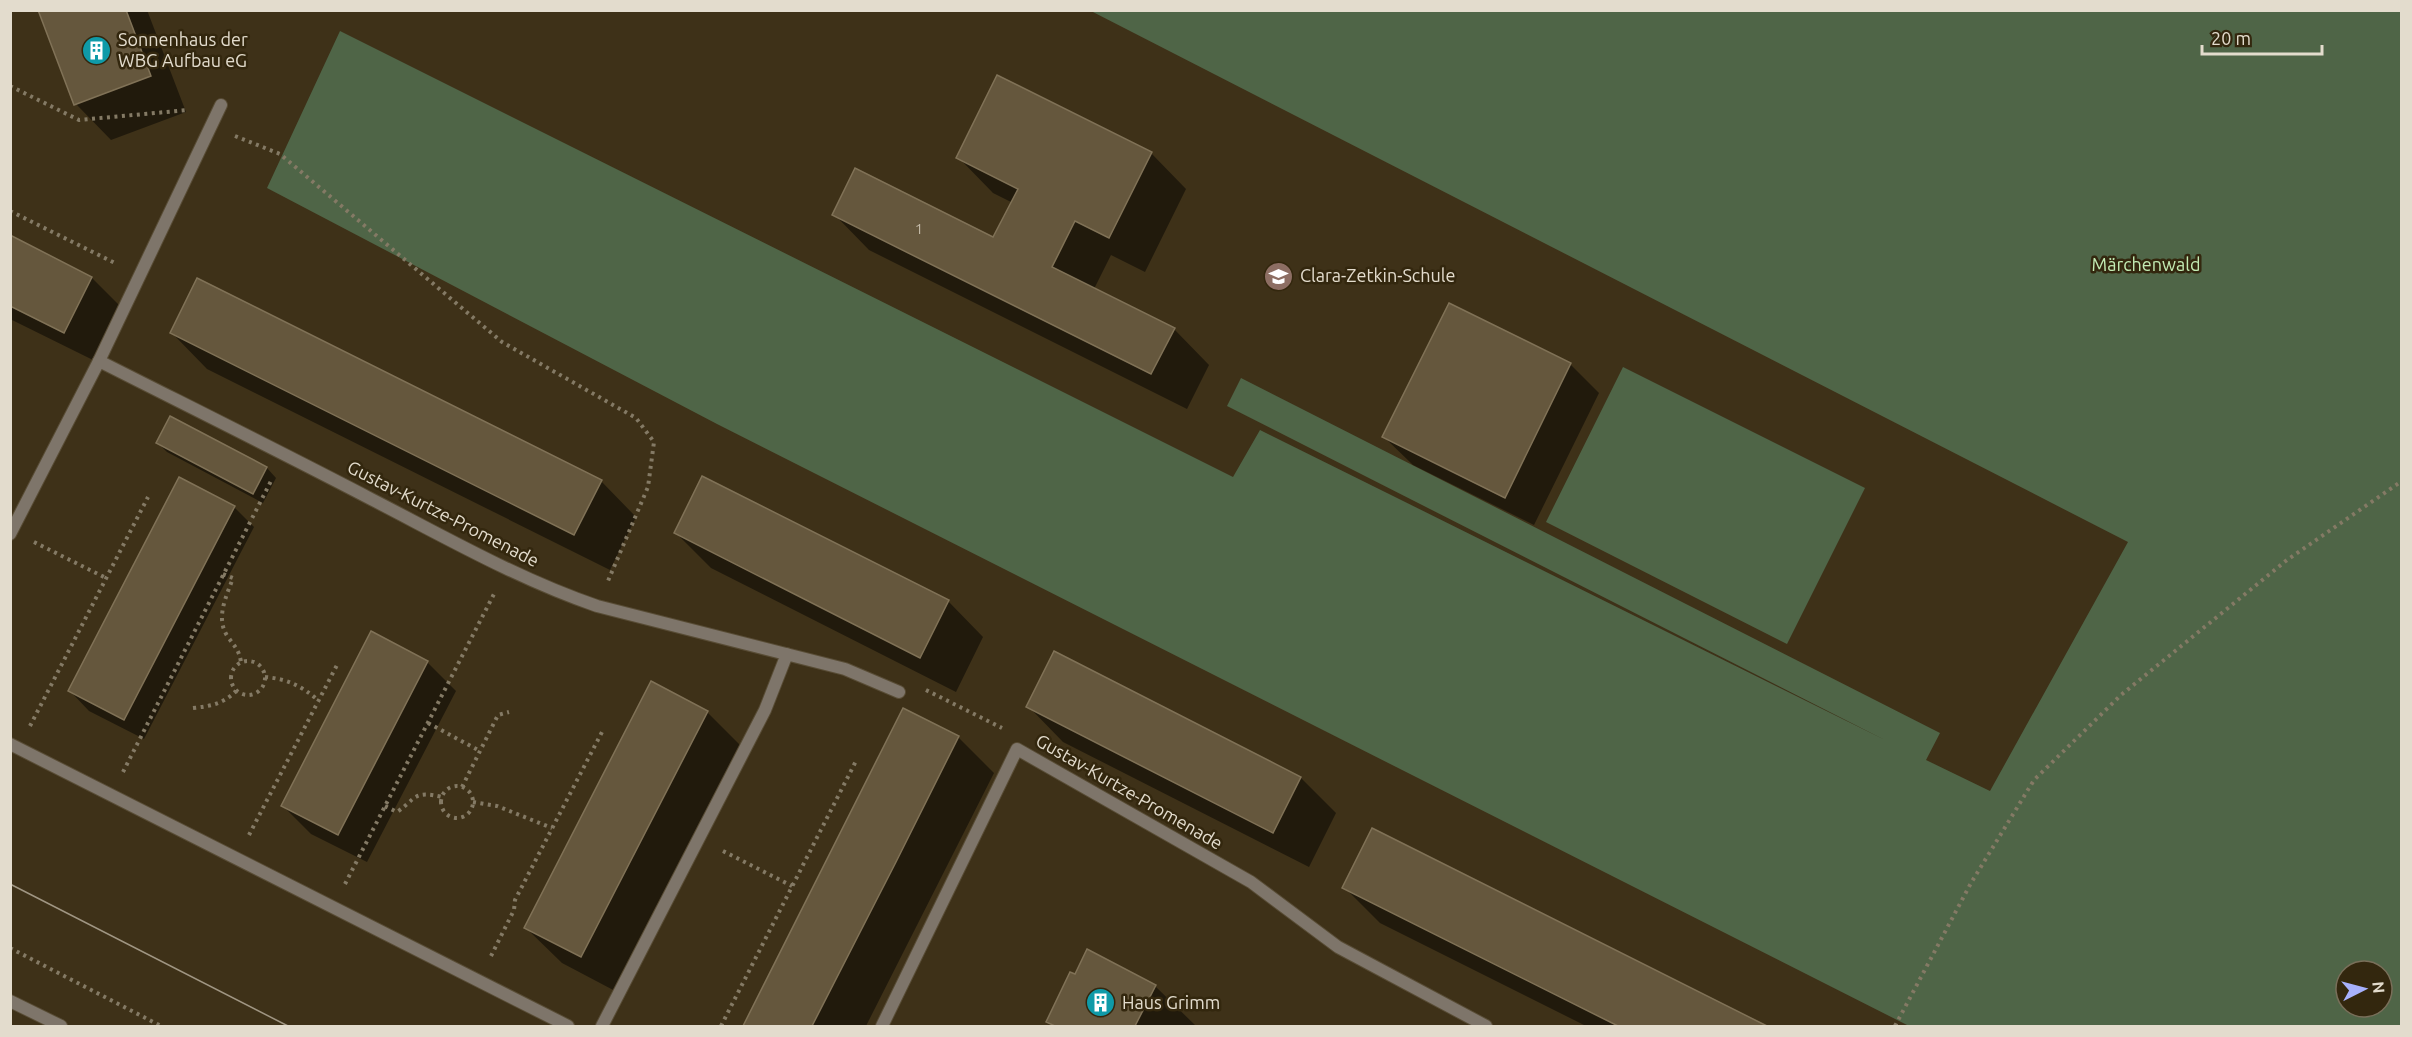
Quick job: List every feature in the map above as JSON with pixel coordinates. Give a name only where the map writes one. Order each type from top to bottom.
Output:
[{"type":"street","points":[[11,533],[99,362],[221,105]]},
{"type":"street","name":"Gustav-Kurtze-Promenade","points":[[99,362],[286,454],[507,569],[564,595],[597,606],[845,669],[899,692]]},
{"type":"street","points":[[602,1026],[765,710],[787,654]]},
{"type":"street","points":[[14,746],[112,794],[478,983],[568,1026]]},
{"type":"street","name":"Gustav-Kurtze-Promenade","points":[[882,1026],[1017,748],[1251,882],[1338,947],[1486,1026]]},
{"type":"street","points":[[10,1001],[61,1026]]},
{"type":"path","points":[[10,86],[79,120],[124,118],[221,105],[235,136],[280,154],[502,342],[636,418],[654,442],[648,487],[597,606]]},
{"type":"path","points":[[10,211],[140,276]]},
{"type":"path","points":[[112,794],[223,573],[286,454]]},
{"type":"path","points":[[1895,1026],[1971,883],[2034,780],[2139,680],[2287,560],[2402,481]]},
{"type":"path","points":[[14,746],[148,497]]},
{"type":"path","points":[[11,533],[106,578]]},
{"type":"path","points":[[333,909],[507,569]]},
{"type":"path","points":[[223,573],[233,578],[221,619],[226,636],[239,650],[241,662]]},
{"type":"path","points":[[241,662],[257,663],[265,677],[262,688],[252,695],[236,691],[232,686],[231,675],[236,665],[241,662]]},
{"type":"path","points":[[237,860],[337,665]]},
{"type":"path","points":[[265,677],[283,679],[299,685],[318,700]]},
{"type":"path","points":[[899,692],[905,679],[1003,729],[1017,748]]},
{"type":"path","points":[[193,708],[214,706],[236,691]]},
{"type":"path","points":[[462,787],[498,715],[509,712]]},
{"type":"path","points":[[428,723],[480,751]]},
{"type":"path","points":[[478,983],[514,910],[514,900],[602,732]]},
{"type":"path","points":[[721,1026],[856,761]]},
{"type":"path","points":[[452,786],[462,787],[470,793],[472,808],[465,816],[454,817],[445,812],[442,797],[452,786]]},
{"type":"path","points":[[385,806],[397,812],[408,801],[419,796],[429,794],[442,797]]},
{"type":"path","points":[[472,802],[497,806],[552,828]]},
{"type":"path","points":[[701,837],[792,886]]},
{"type":"path","points":[[10,948],[161,1026]]},
{"type":"green space","name":"Märchenwald","points":[[1091,11],[2401,11],[2401,1026],[1909,1026],[717,424],[267,188],[340,31],[1233,477],[1260,430],[1885,740],[1227,406],[1241,378],[1940,733],[1926,760],[1990,791],[2128,542]]},
{"type":"green space","points":[[1623,367],[1865,488],[1787,644],[1546,522]]},
{"type":"building","name":"Sonnenhaus der WBG Aufbau eG","points":[[38,10],[126,10],[151,76],[74,105]]},
{"type":"building","points":[[997,75],[1152,152],[1109,238],[1075,221],[1052,267],[1175,328],[1151,374],[832,215],[855,168],[993,237],[1018,189],[956,158]]},
{"type":"building","points":[[10,235],[92,277],[64,333],[10,306]]},
{"type":"building","points":[[197,278],[602,480],[574,535],[170,333]]},
{"type":"building","points":[[1449,303],[1571,363],[1505,498],[1382,437]]},
{"type":"building","points":[[170,416],[267,467],[253,494],[156,443]]},
{"type":"building","points":[[702,476],[949,600],[920,658],[674,533]]},
{"type":"building","points":[[179,477],[235,506],[124,720],[68,691]]},
{"type":"building","points":[[371,631],[428,661],[338,835],[281,806]]},
{"type":"building","points":[[1054,651],[1301,777],[1273,833],[1026,707]]},
{"type":"building","points":[[651,681],[708,711],[581,957],[524,928]]},
{"type":"building","points":[[903,708],[959,736],[896,862],[812,1026],[743,1026]]},
{"type":"building","points":[[1372,828],[1767,1026],[1618,1026],[1342,888]]},
{"type":"building","name":"Haus Grimm","points":[[1087,949],[1156,985],[1135,1026],[1055,1026],[1046,1022],[1070,972],[1075,974]]},
{"type":"tram line","points":[[10,884],[288,1026]]},
{"type":"place","name":"Sonnenhaus der WBG Aufbau eG","points":[[97,50]]},
{"type":"place","name":"Clara-Zetkin-Schule","points":[[1279,276]]},
{"type":"place","name":"Haus Grimm","points":[[1101,1003]]}]
